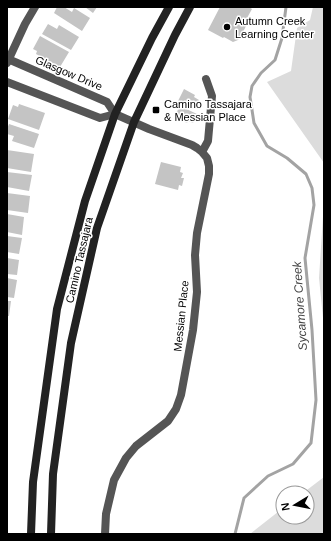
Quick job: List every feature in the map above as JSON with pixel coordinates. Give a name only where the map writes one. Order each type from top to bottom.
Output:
[{"type":"main road","name":"Camino Tassajara","points":[[31,534],[33,482],[57,309],[85,201],[115,114],[152,38],[169,7]]},
{"type":"main road","name":"Camino Tassajara","points":[[51,534],[53,474],[71,343],[97,228],[134,122],[175,35],[190,7]]},
{"type":"street","points":[[8,61],[25,24],[35,7]]},
{"type":"street","name":"Glasgow Drive","points":[[8,61],[107,102],[115,114],[134,122]]},
{"type":"street","points":[[134,122],[192,145],[202,152],[208,141],[212,96],[206,79]]},
{"type":"street","name":"Glasgow Drive","points":[[7,82],[100,118],[115,114]]},
{"type":"street","name":"Messian Place","points":[[105,534],[106,514],[114,480],[126,458],[136,446],[168,421],[176,409],[181,395],[193,330],[197,292],[195,255],[197,233],[209,174],[207,158],[202,152]]},
{"type":"shaded area","points":[[313,7],[324,7],[324,163],[267,82],[291,71],[297,28],[310,20]]},
{"type":"shaded area","points":[[324,201],[324,328],[319,278]]},
{"type":"shaded area","points":[[324,477],[324,534],[250,534],[275,514],[275,525],[315,525],[315,485],[314,485]]},
{"type":"building","points":[[57,7],[64,7],[72,12],[74,8],[90,18],[82,31],[54,13]]},
{"type":"building","points":[[85,7],[97,7],[93,13]]},
{"type":"building","name":"Autumn Creek Learning Center","points":[[220,7],[249,7],[252,9],[247,18],[247,24],[238,40],[233,42],[208,30]]},
{"type":"building","points":[[48,24],[57,29],[59,25],[79,37],[71,50],[42,34]]},
{"type":"building","points":[[40,36],[69,52],[60,67],[36,54],[37,51],[33,49]]},
{"type":"building","points":[[184,89],[195,95],[194,97],[199,100],[195,109],[178,101]]},
{"type":"building","points":[[19,104],[45,113],[39,130],[8,119],[13,105],[18,107]]},
{"type":"building","points":[[180,106],[197,114],[193,123],[188,121],[187,123],[174,117]]},
{"type":"building","points":[[9,124],[39,134],[34,148],[12,141],[14,136],[7,134]]},
{"type":"building","points":[[7,150],[34,154],[31,172],[7,168]]},
{"type":"building","points":[[161,162],[181,167],[180,172],[183,173],[181,178],[184,178],[182,186],[179,185],[178,190],[155,184]]},
{"type":"building","points":[[7,172],[32,175],[29,191],[7,187]]},
{"type":"building","points":[[7,193],[30,196],[28,213],[7,210]]},
{"type":"building","points":[[7,214],[24,217],[22,235],[7,232]]},
{"type":"building","points":[[7,236],[22,238],[19,254],[7,252]]},
{"type":"building","points":[[7,258],[19,260],[17,275],[7,274]]},
{"type":"building","points":[[7,278],[17,280],[14,298],[7,297]]},
{"type":"building","points":[[7,301],[11,301],[9,316],[7,316]]},
{"type":"waterway","name":"Sycamore Creek","points":[[235,534],[244,498],[268,476],[293,464],[311,443],[316,400],[312,330],[305,258],[314,205],[312,188],[306,174],[287,158],[267,146],[254,123],[250,97],[252,86],[261,73],[275,60],[282,38],[286,7]]},
{"type":"place","name":"Autumn Creek Learning Center","points":[[227,27]]},
{"type":"place","name":"Camino Tassajara & Messian Place","points":[[156,110]]}]
